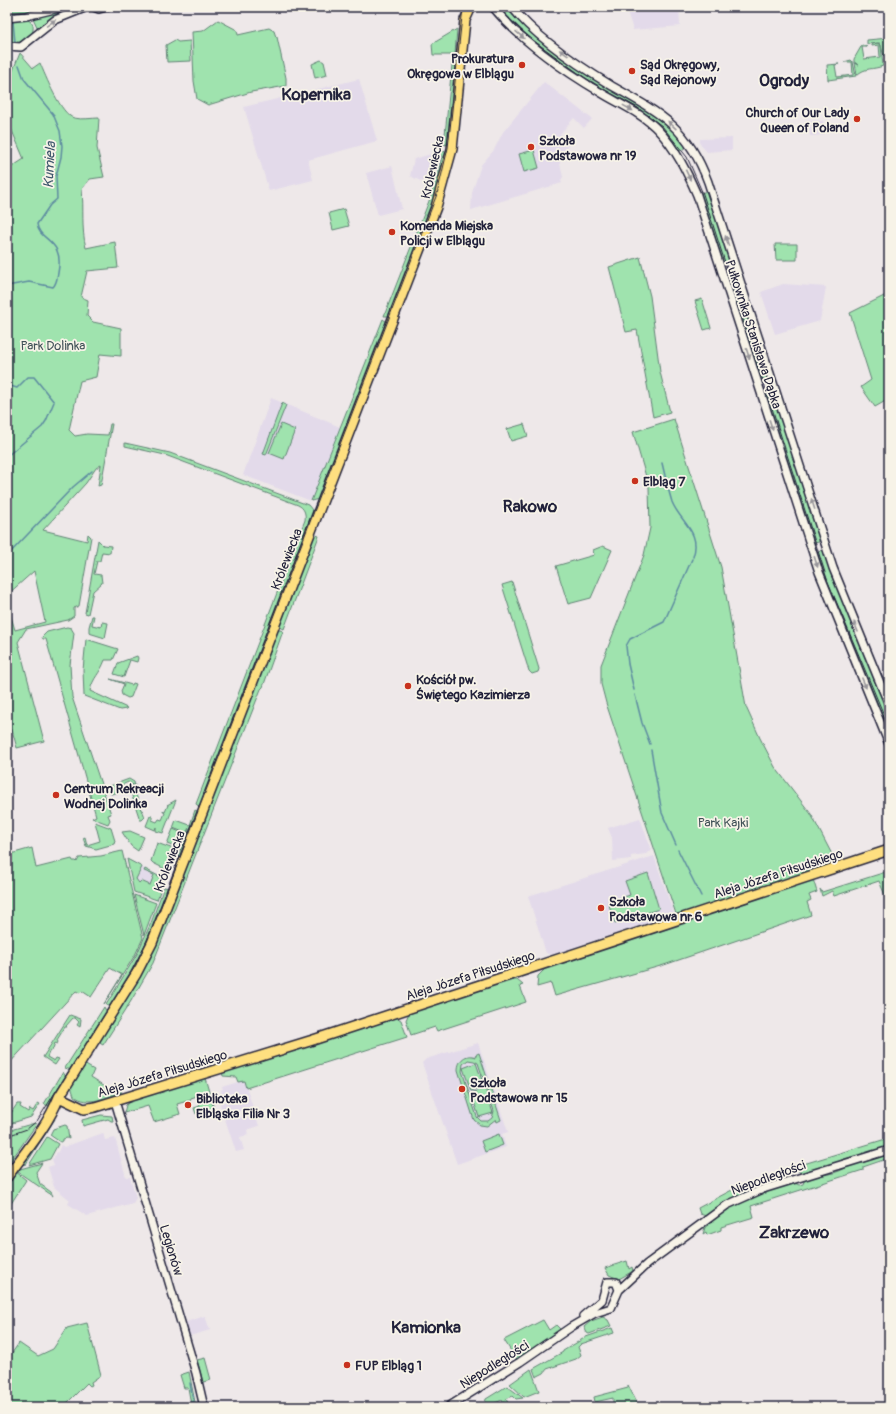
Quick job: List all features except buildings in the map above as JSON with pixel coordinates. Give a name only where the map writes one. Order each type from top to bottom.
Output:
[{"type":"main road","name":"Królewiecka","points":[[7,1177],[34,1143],[53,1112],[60,1097],[136,974],[152,943],[432,218],[444,181],[452,148],[465,20],[471,7]]},
{"type":"main road","name":"Aleja Józefa Piłsudskiego","points":[[60,1097],[84,1109],[115,1101],[313,1040],[889,850]]},
{"type":"main road","name":"Królewiecka","points":[[7,1173],[48,1109],[60,1097]]},
{"type":"street","points":[[9,18],[63,7]]},
{"type":"street","points":[[7,46],[21,47],[55,20],[87,7]]},
{"type":"street","points":[[94,7],[99,9],[106,7]]},
{"type":"street","name":"Pułkownika Stanisława Dąbka","points":[[494,7],[522,37],[593,88],[636,112],[657,129],[677,155],[689,177],[697,195],[811,549],[833,609],[889,744]]},
{"type":"street","name":"Pułkownika Stanisława Dąbka","points":[[512,7],[526,24],[537,34],[602,80],[658,112],[685,138],[704,172],[825,544],[889,705]]},
{"type":"street","points":[[721,269],[735,265]]},
{"type":"street","points":[[811,549],[825,544]]},
{"type":"street","name":"Legionów","points":[[115,1101],[193,1361],[204,1407]]},
{"type":"street","name":"Niepodległości","points":[[619,1290],[647,1264],[709,1217],[739,1199],[769,1187],[889,1150]]},
{"type":"street","name":"Niepodległości","points":[[571,1327],[600,1302],[605,1294],[606,1283],[610,1281],[616,1282],[647,1264]]},
{"type":"street","points":[[600,1302],[604,1310],[608,1310],[612,1307],[619,1290],[616,1282]]},
{"type":"street","name":"Niepodległości","points":[[448,1407],[520,1362],[571,1327],[595,1313],[604,1310]]},
{"type":"shaded area","points":[[679,7],[680,26],[633,30],[626,8]]},
{"type":"shaded area","points":[[359,79],[377,141],[308,160],[313,180],[269,191],[244,107]]},
{"type":"shaded area","name":"Szkoła Podstawowa nr 19","points":[[544,82],[592,119],[584,128],[574,118],[560,134],[570,143],[559,159],[563,177],[561,180],[562,183],[471,210],[472,193],[481,165],[494,150],[503,132]]},
{"type":"shaded area","points":[[809,121],[823,121],[824,135],[810,136]]},
{"type":"shaded area","points":[[732,138],[732,150],[707,152],[700,144],[700,139]]},
{"type":"shaded area","points":[[438,152],[442,157],[435,184],[425,183],[410,176],[414,159]]},
{"type":"shaded area","points":[[392,166],[402,209],[378,215],[366,173]]},
{"type":"shaded area","points":[[783,284],[826,287],[820,321],[775,334],[761,292]]},
{"type":"shaded area","points":[[271,398],[340,427],[311,501],[243,475]]},
{"type":"shaded area","points":[[640,818],[651,849],[646,854],[631,856],[631,859],[613,861],[612,838],[608,828]]},
{"type":"shaded area","name":"Szkoła Podstawowa nr 6","points":[[654,856],[674,914],[551,955],[546,953],[528,896]]},
{"type":"shaded area","points":[[139,866],[156,874],[151,890],[135,882]]},
{"type":"shaded area","name":"Szkoła Podstawowa nr 15","points":[[478,1043],[508,1132],[502,1134],[506,1147],[457,1164],[422,1063],[426,1059]]},
{"type":"shaded area","points":[[244,1080],[259,1126],[247,1130],[248,1135],[240,1137],[244,1150],[236,1152],[220,1104],[224,1102],[221,1090],[223,1089],[222,1087]]},
{"type":"shaded area","points":[[103,1133],[105,1140],[115,1138],[126,1177],[130,1177],[136,1198],[133,1203],[87,1216],[68,1204],[70,1200],[54,1187],[48,1167],[54,1165],[52,1159],[58,1152],[61,1145],[64,1147]]},
{"type":"shaded area","points":[[205,1316],[210,1330],[190,1336],[186,1322]]},
{"type":"green space","points":[[7,7],[53,7],[34,12],[7,15]]},
{"type":"green space","points":[[71,7],[74,8],[56,16],[38,29],[33,18]]},
{"type":"green space","points":[[497,7],[505,7],[522,25],[542,41],[648,108],[671,126],[688,146],[680,151],[659,127],[581,76],[520,33]]},
{"type":"green space","points":[[24,19],[30,21],[33,25],[33,30],[29,38],[21,42],[7,43],[7,23]]},
{"type":"green space","points":[[218,20],[237,30],[238,35],[269,28],[274,31],[277,37],[286,78],[286,86],[251,92],[208,105],[197,99],[194,81],[192,32],[203,31]]},
{"type":"green space","points":[[457,29],[455,54],[459,55],[449,144],[444,145],[453,55],[433,55],[432,44]]},
{"type":"green space","points":[[889,38],[889,50],[884,56],[880,43],[867,44],[867,40]]},
{"type":"green space","points":[[175,40],[178,42],[190,41],[191,61],[167,62],[166,45]]},
{"type":"green space","points":[[878,43],[881,45],[883,66],[860,72],[857,75],[855,63],[859,65],[854,62],[854,59],[862,45],[867,47],[862,47],[864,59],[880,57],[879,45],[872,46],[872,44]]},
{"type":"green space","name":"Park Dolinka","points":[[20,53],[33,68],[40,63],[54,94],[69,115],[77,119],[99,118],[97,148],[104,177],[90,179],[82,189],[84,241],[86,248],[115,242],[118,268],[87,271],[81,297],[88,300],[87,316],[93,322],[121,328],[121,356],[100,354],[96,377],[80,381],[69,430],[75,436],[87,434],[108,435],[110,424],[112,424],[101,485],[98,486],[101,465],[96,468],[86,483],[43,530],[87,541],[88,534],[91,537],[79,606],[74,608],[74,616],[68,620],[26,629],[18,642],[44,741],[17,748],[12,730],[7,731],[7,603],[15,630],[45,622],[34,571],[7,595],[7,170],[24,159],[7,119],[7,85]]},
{"type":"green space","points":[[321,60],[324,62],[327,75],[315,78],[312,64]]},
{"type":"green space","points":[[851,60],[853,62],[856,76],[828,80],[827,65],[839,64],[835,65],[837,77],[853,75],[852,62],[844,62]]},
{"type":"green space","points":[[534,150],[539,168],[524,172],[519,154]]},
{"type":"green space","points":[[449,151],[443,179],[391,316],[384,316],[429,201],[442,157],[438,152]]},
{"type":"green space","points":[[707,191],[730,259],[728,263],[721,262],[700,196],[701,193]]},
{"type":"green space","points":[[344,209],[349,226],[333,230],[329,213]]},
{"type":"green space","points":[[775,244],[797,244],[797,260],[776,260]]},
{"type":"green space","points":[[640,257],[650,296],[660,372],[670,412],[653,417],[637,330],[626,332],[609,267]]},
{"type":"green space","points":[[732,270],[768,375],[767,379],[760,379],[725,274]]},
{"type":"green space","points":[[888,294],[889,399],[875,407],[861,387],[871,380],[850,313]]},
{"type":"green space","points":[[702,299],[711,328],[704,330],[695,301]]},
{"type":"green space","points":[[383,319],[387,322],[319,499],[311,501]]},
{"type":"green space","points":[[771,390],[819,536],[819,542],[814,543],[764,393]]},
{"type":"green space","points":[[282,403],[286,405],[266,455],[263,454]]},
{"type":"green space","name":"Park Kajki","points":[[674,419],[721,567],[746,707],[775,767],[811,814],[837,864],[677,917],[601,684],[601,665],[644,555],[650,528],[649,487],[633,432]]},
{"type":"green space","points":[[281,424],[295,430],[284,459],[269,453]]},
{"type":"green space","points":[[524,424],[528,436],[511,441],[507,429]]},
{"type":"green space","points":[[125,443],[170,453],[308,505],[313,511],[200,807],[196,804],[305,520],[305,513],[298,505],[165,455],[125,446]]},
{"type":"green space","points":[[313,534],[319,536],[284,629],[278,626]]},
{"type":"green space","points":[[98,540],[103,545],[111,546],[110,553],[102,552],[100,561],[97,561],[94,574],[101,575],[102,583],[93,591],[88,614],[85,613]]},
{"type":"green space","points":[[603,546],[612,550],[591,598],[568,604],[556,566],[594,555],[593,550]]},
{"type":"green space","points":[[822,550],[825,552],[840,595],[889,712],[889,730],[830,594],[816,554]]},
{"type":"green space","points":[[512,582],[539,669],[538,672],[532,674],[529,671],[502,585]]},
{"type":"green space","points":[[92,616],[94,616],[92,625],[101,627],[102,622],[108,623],[105,638],[89,633]]},
{"type":"green space","points":[[67,627],[71,628],[74,633],[70,665],[72,697],[111,814],[108,815],[110,820],[108,824],[92,818],[96,816],[46,639],[43,639],[42,637],[47,632]]},
{"type":"green space","points":[[276,629],[283,631],[263,687],[153,963],[103,1045],[98,1042],[139,975]]},
{"type":"green space","points":[[86,639],[118,649],[113,660],[105,660],[93,682],[90,691],[127,708],[126,709],[120,710],[84,696],[83,670]]},
{"type":"green space","points":[[137,656],[137,662],[130,660],[124,677],[114,674],[118,663]]},
{"type":"green space","points":[[110,679],[132,685],[133,683],[136,684],[131,697],[128,698],[122,695],[121,691],[124,684]]},
{"type":"green space","points":[[129,779],[134,782],[135,786],[128,782],[120,786],[120,792],[111,794],[110,786]]},
{"type":"green space","points":[[128,784],[135,787],[136,795],[145,817],[142,820],[140,820]]},
{"type":"green space","points":[[176,800],[163,833],[156,831],[156,827],[155,830],[146,826],[150,816],[152,816],[152,820],[157,822],[159,819],[162,820],[165,813],[162,811],[165,812],[167,805]]},
{"type":"green space","points":[[195,810],[199,812],[181,857],[178,856],[189,828],[186,833],[173,828],[176,820],[190,825]]},
{"type":"green space","points":[[95,822],[111,828],[115,841],[114,844],[96,849],[86,846],[83,838],[85,837],[87,845],[100,841]]},
{"type":"green space","points":[[173,829],[185,834],[180,849],[167,844]]},
{"type":"green space","points":[[130,831],[144,837],[138,851],[131,846],[122,832]]},
{"type":"green space","points":[[157,843],[179,851],[173,866],[167,870],[151,861]]},
{"type":"green space","points":[[32,848],[36,868],[72,859],[73,861],[77,862],[79,858],[101,856],[122,851],[143,938],[135,955],[104,1004],[122,975],[110,968],[91,997],[82,991],[80,993],[76,991],[7,1066],[7,855]]},
{"type":"green space","points":[[127,859],[142,867],[136,879],[139,883],[141,881],[150,885],[154,875],[144,871],[145,869],[164,879],[157,900],[134,892]]},
{"type":"green space","points":[[889,871],[889,900],[887,900],[879,881],[834,896],[832,891],[822,896],[820,889],[822,892]]},
{"type":"green space","points":[[648,873],[659,909],[615,923],[608,902],[630,895],[625,881]]},
{"type":"green space","points":[[813,879],[817,892],[809,895],[811,900],[807,902],[811,915],[664,965],[555,996],[551,983],[537,987],[538,976],[547,967]]},
{"type":"green space","points":[[164,887],[169,888],[141,957],[112,1006],[108,1006],[106,1005],[137,954],[151,923]]},
{"type":"green space","points":[[134,895],[156,903],[144,935]]},
{"type":"green space","points":[[507,980],[517,980],[523,985],[520,986],[526,1002],[437,1031],[435,1027],[411,1035],[406,1020],[409,1013]]},
{"type":"green space","points":[[104,1007],[107,1013],[71,1070],[65,1068]]},
{"type":"green space","points":[[70,1015],[81,1019],[80,1027],[77,1025],[79,1022],[73,1018],[66,1026],[67,1027],[65,1027],[57,1040],[57,1044],[55,1043],[52,1051],[50,1050],[47,1057],[54,1061],[56,1058],[59,1059],[55,1065],[43,1057]]},
{"type":"green space","points":[[396,1017],[401,1020],[407,1037],[246,1088],[244,1081],[238,1082],[236,1077],[223,1076],[222,1072]]},
{"type":"green space","points":[[479,1053],[501,1120],[497,1122],[496,1119],[487,1126],[480,1125],[474,1120],[458,1070],[459,1063],[463,1058],[469,1056],[476,1057],[475,1055]],"holes":[[[468,1060],[478,1063],[494,1111],[492,1118],[488,1121],[481,1121],[477,1117],[462,1071],[463,1064]]]},
{"type":"green space","points":[[476,1063],[484,1086],[471,1091],[463,1068]]},
{"type":"green space","points":[[84,1064],[94,1070],[91,1077],[110,1089],[112,1086],[122,1092],[92,1101],[86,1101],[74,1096],[71,1086]]},
{"type":"green space","points":[[63,1072],[66,1077],[48,1106],[44,1104]]},
{"type":"green space","points":[[205,1078],[214,1109],[196,1114],[194,1108],[200,1106],[197,1096],[191,1098],[191,1100],[177,1104],[180,1114],[154,1122],[148,1106],[124,1113],[126,1105],[133,1099]]},
{"type":"green space","points":[[485,1088],[493,1113],[479,1117],[471,1093]]},
{"type":"green space","points":[[38,1103],[40,1104],[31,1117],[9,1124],[9,1116],[17,1104],[21,1104],[20,1107],[28,1112],[30,1109],[33,1111]]},
{"type":"green space","points":[[101,1115],[112,1116],[113,1121],[108,1119],[83,1126],[82,1120]]},
{"type":"green space","points":[[53,1117],[55,1119],[26,1164],[18,1166],[15,1171],[26,1180],[7,1210],[7,1181],[17,1165],[37,1142]]},
{"type":"green space","points":[[35,1123],[36,1125],[7,1166],[7,1131]]},
{"type":"green space","points":[[65,1125],[67,1126],[69,1139],[63,1139],[63,1141],[60,1142],[50,1135],[53,1129]]},
{"type":"green space","points":[[499,1134],[503,1145],[485,1152],[481,1141]]},
{"type":"green space","points":[[47,1137],[58,1144],[50,1159],[29,1165]]},
{"type":"green space","points":[[889,1138],[889,1147],[856,1157],[854,1156],[804,1173],[799,1172],[797,1166]]},
{"type":"green space","points":[[889,1153],[889,1158],[863,1167],[863,1170],[751,1206],[754,1217],[721,1227],[721,1230],[707,1235],[706,1232],[703,1234],[706,1224],[729,1207],[751,1196],[793,1182],[799,1185],[803,1184],[805,1179],[810,1177],[833,1173],[844,1169],[849,1165]]},
{"type":"green space","points":[[42,1163],[36,1172],[40,1184],[51,1192],[53,1196],[18,1172],[20,1169]]},
{"type":"green space","points":[[751,1183],[752,1187],[749,1192],[721,1205],[706,1216],[700,1214],[698,1208],[730,1191]]},
{"type":"green space","points":[[627,1261],[629,1269],[632,1267],[633,1271],[619,1279],[609,1275],[605,1268]]},
{"type":"green space","points":[[603,1317],[608,1320],[611,1326],[589,1334],[587,1333],[584,1327],[591,1321]]},
{"type":"green space","points":[[543,1320],[549,1330],[556,1325],[560,1329],[556,1334],[519,1360],[516,1359],[504,1340]]},
{"type":"green space","points":[[87,1323],[101,1375],[91,1382],[92,1385],[90,1386],[87,1383],[63,1407],[7,1407],[7,1360],[19,1343],[38,1356],[53,1349],[67,1328]]},
{"type":"green space","points":[[612,1328],[614,1333],[581,1344],[578,1347],[581,1355],[576,1359],[547,1369],[544,1373],[536,1377],[533,1369],[586,1337]]},
{"type":"green space","points":[[205,1358],[211,1380],[203,1382],[197,1360]]},
{"type":"green space","points":[[531,1369],[539,1391],[524,1397],[510,1384]]},
{"type":"green space","points":[[189,1372],[196,1407],[187,1407],[191,1404],[188,1388],[184,1388],[180,1375]]},
{"type":"green space","points":[[628,1385],[639,1407],[621,1407],[613,1403],[613,1398],[595,1402],[594,1397],[628,1388]]},
{"type":"green space","points":[[507,1386],[523,1398],[516,1399],[513,1396],[506,1399],[508,1403],[504,1404],[502,1400],[493,1404],[493,1407],[484,1407],[486,1399]]},
{"type":"waterway","name":"Kumiela","points":[[10,7],[12,11]]},
{"type":"waterway","name":"Kumiela","points":[[13,22],[15,42]]},
{"type":"waterway","name":"Kumiela","points":[[7,286],[29,282],[53,287],[57,280],[59,262],[58,253],[55,247],[42,234],[37,224],[50,205],[57,199],[56,176],[62,146],[60,131],[53,114],[24,79],[19,65]]},
{"type":"waterway","name":"Kumiela","points":[[7,385],[17,388],[28,377],[34,377],[54,402],[42,427],[7,456]]},
{"type":"waterway","points":[[662,463],[672,502],[689,528],[695,541],[693,557]]},
{"type":"waterway","points":[[7,556],[73,487],[92,471]]},
{"type":"waterway","points":[[634,690],[628,664],[626,646],[630,639],[664,622],[692,559]]},
{"type":"waterway","points":[[635,695],[642,723],[650,744]]},
{"type":"waterway","points":[[651,750],[662,813],[676,845]]},
{"type":"waterway","points":[[678,850],[701,896]]},
{"type":"waterway","points":[[190,1383],[194,1407]]},
{"type":"tram line","points":[[7,1136],[27,1129],[37,1121],[136,965],[157,917],[437,194],[448,148],[463,7]]},
{"type":"tram line","points":[[499,7],[516,27],[530,38],[592,83],[638,108],[662,126],[687,157],[703,194],[828,582],[889,727]]},
{"type":"place","name":"Prokuratura Okręgowa w Elblągu","points":[[522,65]]},
{"type":"place","name":"Sąd Okręgowy, Sąd Rejonowy","points":[[632,71]]},
{"type":"place","name":"Church of Our Lady Queen of Poland","points":[[857,119]]},
{"type":"place","name":"Szkoła Podstawowa nr 19","points":[[531,147]]},
{"type":"place","name":"Komenda Miejska Policji w Elblągu","points":[[392,232]]},
{"type":"place","name":"Elbląg 7","points":[[635,481]]},
{"type":"place","name":"Kościół pw. Świętego Kazimierza","points":[[408,686]]},
{"type":"place","name":"Centrum Rekreacji Wodnej Dolinka","points":[[56,795]]},
{"type":"place","name":"Szkoła Podstawowa nr 6","points":[[601,908]]},
{"type":"place","name":"Szkoła Podstawowa nr 15","points":[[462,1089]]},
{"type":"place","name":"Biblioteka Elbląska Filia Nr 3","points":[[188,1105]]},
{"type":"place","name":"FUP Elbląg 1","points":[[347,1365]]},
{"type":"district","name":"Ogrody","points":[[784,80]]},
{"type":"district","name":"Kopernika","points":[[316,94]]},
{"type":"district","name":"Rakowo","points":[[530,506]]},
{"type":"district","name":"Zakrzewo","points":[[794,1232]]},
{"type":"district","name":"Kamionka","points":[[426,1327]]}]
